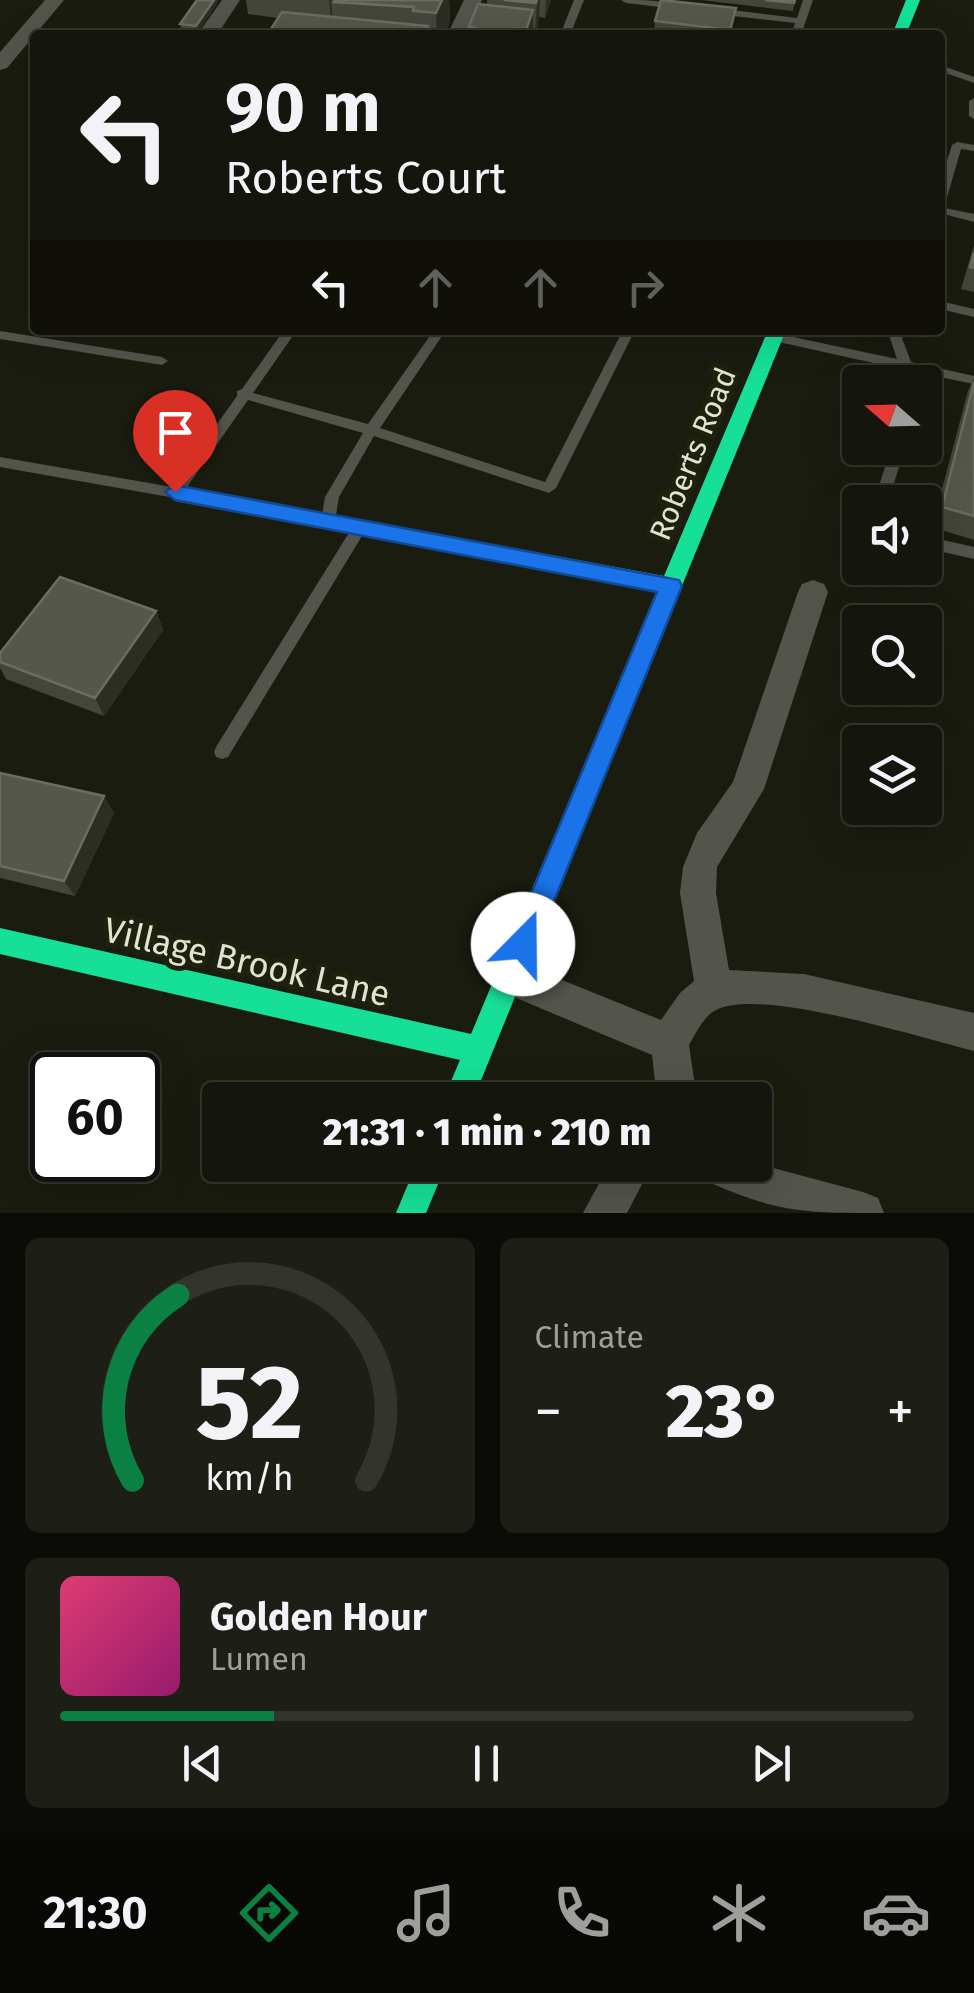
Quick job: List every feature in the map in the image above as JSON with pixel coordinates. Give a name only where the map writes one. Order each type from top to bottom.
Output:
[{"type":"main road","points":[[901,30],[913,0]]},
{"type":"main road","name":"Roberts Road","points":[[466,1082],[774,335]]},
{"type":"main road","points":[[175,492],[671,586]]},
{"type":"main road","name":"Village Brook Lane","points":[[0,941],[479,1050]]},
{"type":"main road","points":[[411,1213],[424,1182]]},
{"type":"street","points":[[0,64],[55,0]]},
{"type":"street","points":[[210,30],[231,0]]},
{"type":"street","points":[[458,30],[464,5]]},
{"type":"street","points":[[714,991],[698,893],[700,867],[708,844],[747,789],[813,592]]},
{"type":"street","points":[[510,977],[670,1043]]},
{"type":"street","points":[[675,1082],[670,1043],[686,1012],[714,991],[770,986],[974,1032]]},
{"type":"street","points":[[604,1213],[622,1182]]},
{"type":"street","points":[[749,1182],[863,1213]]},
{"type":"lane","points":[[567,30],[579,0]]},
{"type":"lane","points":[[626,0],[687,8]]},
{"type":"lane","points":[[798,30],[808,0]]},
{"type":"lane","points":[[706,10],[801,22]]},
{"type":"lane","points":[[945,70],[974,80]]},
{"type":"lane","points":[[974,101],[974,116]]},
{"type":"lane","points":[[945,185],[958,144],[974,148]]},
{"type":"lane","points":[[945,211],[974,218]]},
{"type":"lane","points":[[945,306],[974,313]]},
{"type":"lane","points":[[0,335],[162,361]]},
{"type":"lane","points":[[75,347],[83,335]]},
{"type":"lane","points":[[0,462],[175,492],[287,335]]},
{"type":"lane","points":[[328,521],[332,497],[371,430],[437,335]]},
{"type":"lane","points":[[242,394],[371,430],[549,488],[626,335]]},
{"type":"lane","points":[[783,335],[898,365]]},
{"type":"lane","points":[[897,335],[905,365]]},
{"type":"lane","points":[[942,374],[974,380]]},
{"type":"lane","points":[[222,752],[360,527]]},
{"type":"lane","points":[[942,546],[974,553]]},
{"type":"building","points":[[197,0],[214,0],[196,26],[180,24]]},
{"type":"building","points":[[335,0],[442,0],[436,13],[413,11],[414,7]]},
{"type":"building","points":[[661,0],[736,8],[730,30],[655,21]]},
{"type":"building","points":[[478,4],[533,10],[526,30],[468,30],[476,29],[469,26]]},
{"type":"building","points":[[282,12],[428,26],[426,30],[270,30]]},
{"type":"building","points":[[974,382],[974,516],[942,507]]},
{"type":"building","points":[[60,577],[156,611],[95,698],[0,662],[0,653]]},
{"type":"building","points":[[0,773],[104,796],[64,881],[0,866]]},
{"type":"traffic: fast","points":[[901,30],[913,0]]},
{"type":"traffic: fast","points":[[465,1082],[775,335]]},
{"type":"traffic: fast","points":[[421,539],[671,586]]},
{"type":"traffic: fast","points":[[0,941],[479,1050]]},
{"type":"traffic: fast","points":[[411,1213],[424,1182]]},
{"type":"traffic: jam","points":[[175,493],[421,539]]},
{"type":"route","points":[[175,492],[671,586],[523,944]]}]
